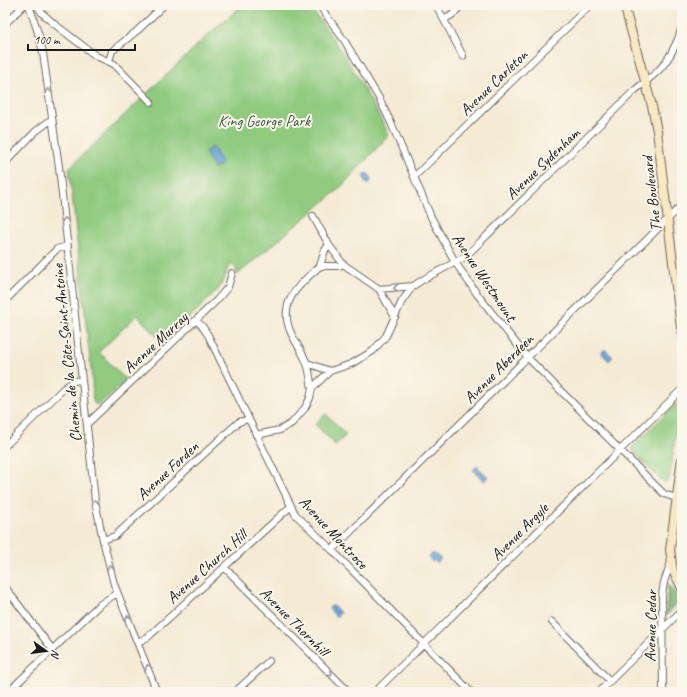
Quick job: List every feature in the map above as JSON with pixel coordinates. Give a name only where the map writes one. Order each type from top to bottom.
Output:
[{"type":"main road","name":"The Boulevard","points":[[624,5],[658,131],[682,336]]},
{"type":"main road","points":[[682,457],[671,545],[671,562],[675,575],[682,588]]},
{"type":"street","points":[[5,24],[24,5]]},
{"type":"street","name":"Chemin de la Côte-Saint-Antoine","points":[[29,5],[40,39],[59,168],[95,502],[117,593],[157,692]]},
{"type":"street","points":[[34,5],[38,7],[53,23],[96,56],[114,64],[150,102]]},
{"type":"street","points":[[109,61],[112,51],[138,30],[164,5]]},
{"type":"street","name":"Avenue Westmount","points":[[320,5],[348,46],[379,98],[396,133],[431,216],[455,262],[494,316],[527,357],[664,494],[676,498]]},
{"type":"street","points":[[436,5],[445,19],[463,56]]},
{"type":"street","points":[[445,19],[462,5]]},
{"type":"street","name":"Avenue Carleton","points":[[414,177],[590,5]]},
{"type":"street","name":"Avenue Sydenham","points":[[455,262],[465,257],[629,96],[658,71],[665,62],[679,37],[682,27]]},
{"type":"street","points":[[5,163],[43,125],[52,119]]},
{"type":"street","name":"Avenue Aberdeen","points":[[332,550],[682,205]]},
{"type":"street","points":[[314,216],[329,245],[343,264],[379,289],[395,317]]},
{"type":"street","points":[[256,435],[280,430],[292,423],[305,408],[310,398],[312,388],[307,363],[291,332],[288,324],[287,312],[290,299],[297,287],[320,266],[325,250],[329,245]]},
{"type":"street","points":[[5,301],[57,249],[68,246]]},
{"type":"street","points":[[312,388],[330,371],[351,364],[373,351],[386,336],[402,301],[413,286],[455,262]]},
{"type":"street","points":[[320,266],[339,266],[343,264]]},
{"type":"street","name":"Avenue Murray","points":[[87,424],[224,293],[231,280],[232,273]]},
{"type":"street","points":[[379,289],[413,286]]},
{"type":"street","name":"Avenue Montrose","points":[[196,320],[208,335],[290,507],[295,514],[471,692]]},
{"type":"street","points":[[307,363],[330,371]]},
{"type":"street","points":[[5,446],[63,389],[74,381],[82,380]]},
{"type":"street","name":"Avenue Argyle","points":[[375,692],[682,388]]},
{"type":"street","name":"Avenue Forden","points":[[103,540],[115,536],[231,429],[239,422],[248,419]]},
{"type":"street","name":"Avenue Church Hill","points":[[138,642],[148,637],[290,507]]},
{"type":"street","name":"Avenue Cedar","points":[[663,692],[662,630],[664,582],[671,562]]},
{"type":"street","name":"Avenue Thornhill","points":[[224,567],[348,692]]},
{"type":"street","points":[[5,587],[52,649]]},
{"type":"street","points":[[8,692],[99,605],[117,593]]},
{"type":"street","points":[[599,692],[682,610]]},
{"type":"street","points":[[552,622],[610,681]]},
{"type":"street","points":[[235,692],[269,661]]},
{"type":"green space","name":"King George Park","points":[[243,5],[308,5],[342,52],[362,84],[389,135],[338,190],[237,275],[236,267],[232,265],[228,267],[224,280],[217,291],[163,343],[137,315],[99,352],[126,380],[97,406],[93,402],[92,378],[69,168],[211,32]]},
{"type":"green space","points":[[677,403],[679,404],[679,411],[670,476],[668,481],[665,482],[660,479],[636,455],[632,449],[634,445]]},
{"type":"green space","points":[[326,414],[346,435],[335,445],[315,424]]},
{"type":"green space","points":[[668,583],[681,600],[666,616]]},
{"type":"water","points":[[213,147],[222,164],[214,168],[205,152]]},
{"type":"water","points":[[366,173],[370,175],[370,183],[366,183],[363,176]]},
{"type":"water","points":[[605,349],[613,357],[609,361],[601,353]]},
{"type":"water","points":[[477,466],[488,477],[484,481],[473,470]]},
{"type":"water","points":[[433,553],[441,559],[437,563],[434,560],[432,562],[428,558]]},
{"type":"water","points":[[333,605],[340,613],[336,617],[329,608]]}]
